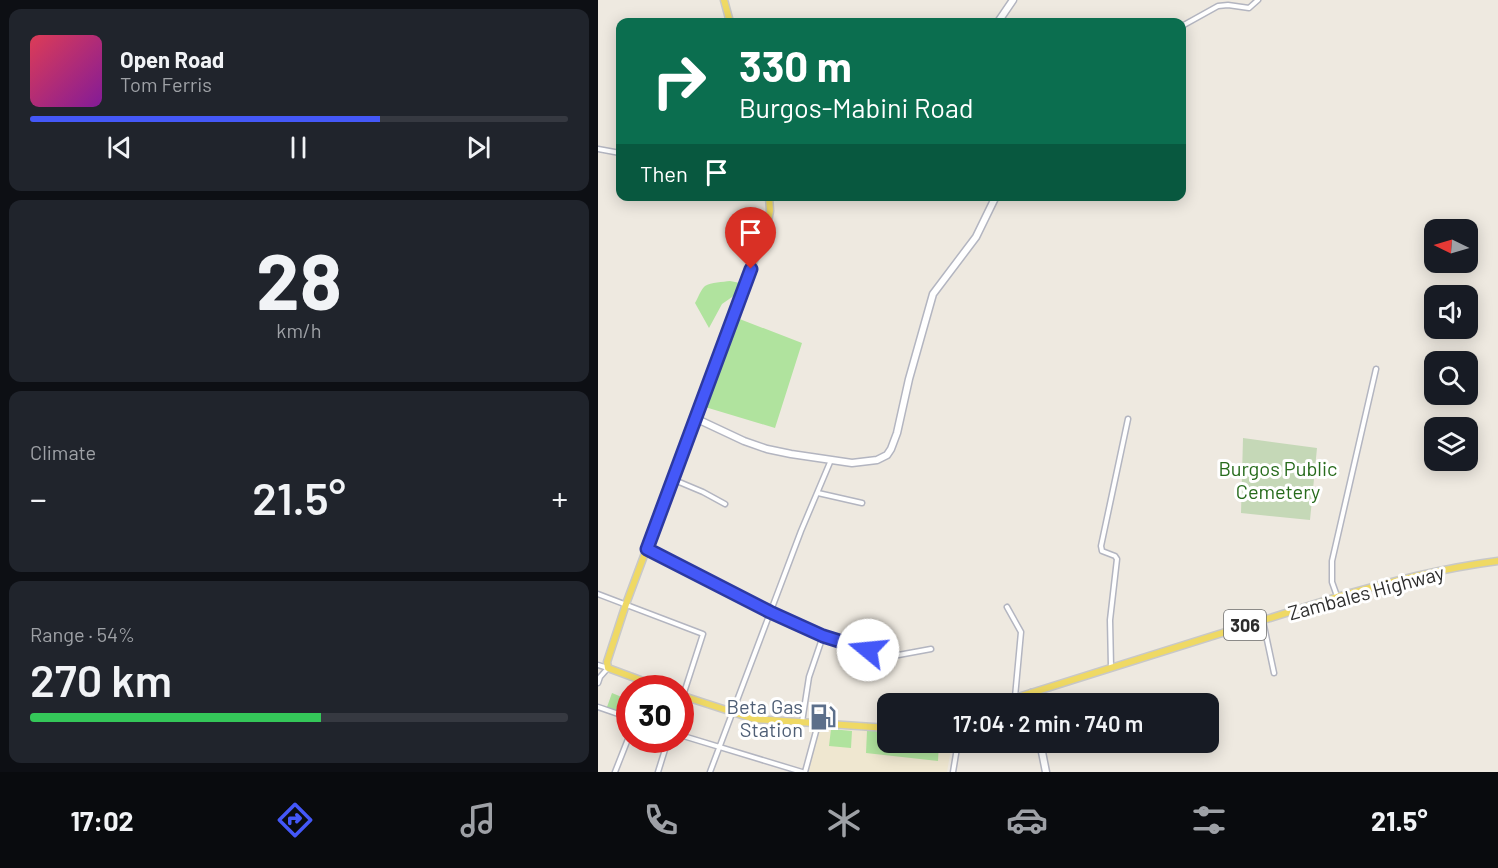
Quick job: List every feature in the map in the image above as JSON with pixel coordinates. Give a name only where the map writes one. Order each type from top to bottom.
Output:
[{"type":"main road","points":[[724,0],[729,18]]},
{"type":"main road","points":[[623,675],[608,668],[607,662],[626,604],[767,226],[769,201]]},
{"type":"main road","name":"Zambales Highway","points":[[1031,693],[1338,597],[1469,565],[1498,561]]},
{"type":"main road","points":[[694,699],[754,719],[877,727]]},
{"type":"street","points":[[1001,18],[1013,0]]},
{"type":"street","points":[[1186,24],[1218,6],[1249,8],[1258,0]]},
{"type":"street","points":[[598,148],[616,152]]},
{"type":"street","points":[[695,418],[767,449],[852,463],[877,460],[887,455],[891,449],[932,294],[976,237],[994,201]]},
{"type":"street","points":[[1338,597],[1332,582],[1332,561],[1376,369]]},
{"type":"street","points":[[1111,667],[1110,621],[1117,559],[1102,551],[1101,546],[1128,418]]},
{"type":"street","points":[[710,772],[801,531],[831,460]]},
{"type":"street","points":[[672,479],[725,504]]},
{"type":"street","points":[[818,493],[862,503]]},
{"type":"street","points":[[647,549],[770,612],[823,636],[893,656],[931,649]]},
{"type":"street","points":[[598,594],[703,634],[690,675]]},
{"type":"street","points":[[1007,607],[1021,632],[1015,693]]},
{"type":"street","points":[[1263,620],[1274,673]]},
{"type":"street","points":[[802,723],[809,677],[823,636]]},
{"type":"street","points":[[598,664],[608,668],[598,683]]},
{"type":"street","points":[[598,707],[616,713]]},
{"type":"street","points":[[694,739],[803,772],[818,723]]},
{"type":"street","points":[[615,772],[622,753]]},
{"type":"street","points":[[658,772],[664,753]]},
{"type":"street","points":[[953,772],[956,753]]},
{"type":"street","points":[[1042,753],[1046,772]]},
{"type":"shaded area","points":[[818,730],[877,731],[877,753],[950,753],[947,772],[806,772]]},
{"type":"green space","points":[[730,281],[740,283],[735,295],[722,304],[709,328],[695,303],[705,286]]},
{"type":"green space","points":[[737,318],[802,343],[775,428],[705,407]]},
{"type":"green space","name":"Burgos Public Cemetery","points":[[1243,438],[1317,448],[1310,520],[1241,513]]},
{"type":"green space","points":[[612,693],[616,695],[616,710],[607,707]]},
{"type":"green space","points":[[831,729],[852,731],[851,748],[829,746]]},
{"type":"green space","points":[[867,731],[877,731],[877,753],[938,753],[938,761],[866,753]]},
{"type":"place","name":"Beta Gas Station","points":[[823,717]]},
{"type":"route","points":[[751,269],[647,549],[770,612],[823,636],[868,650]]}]
